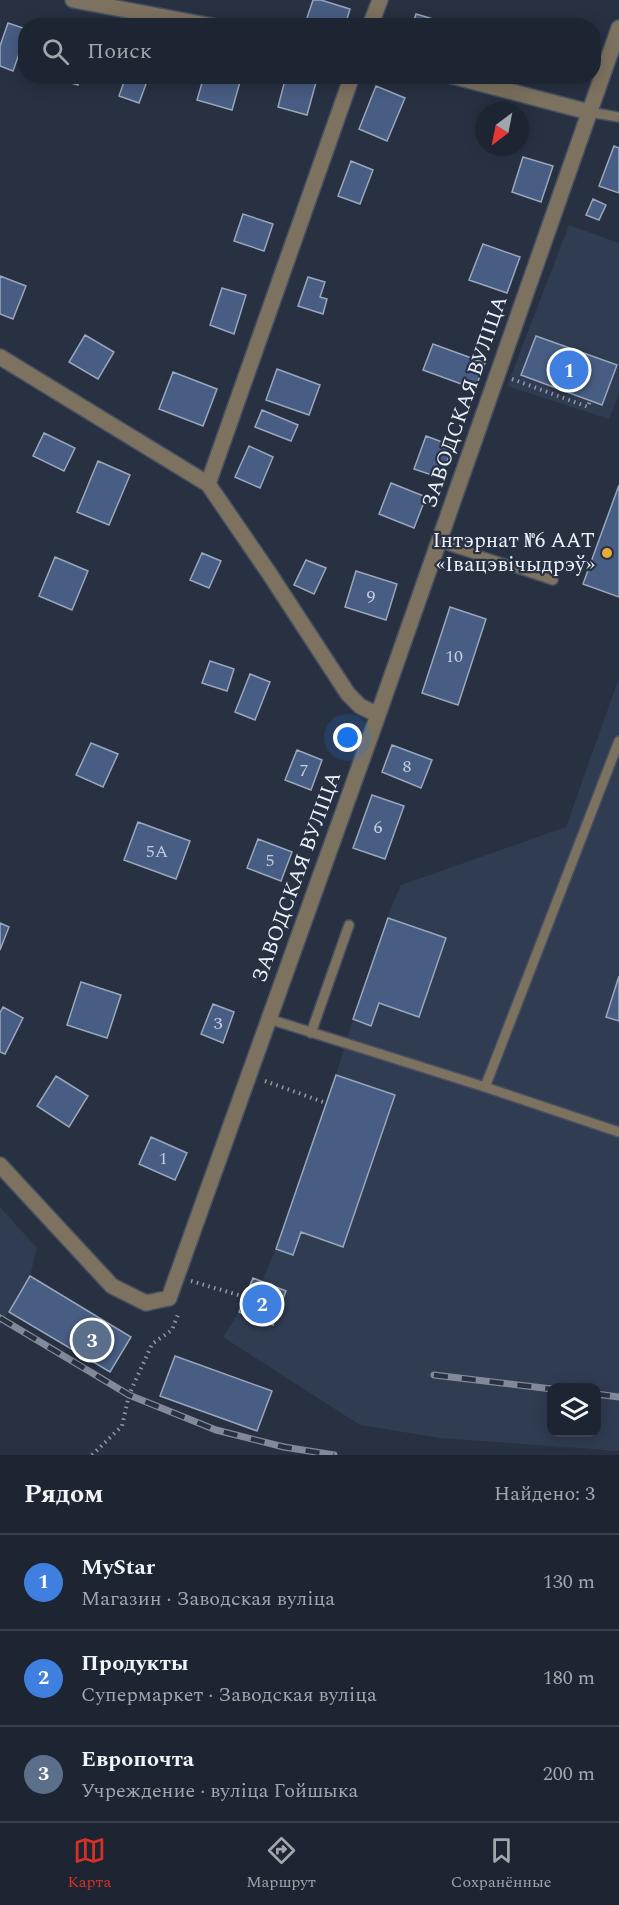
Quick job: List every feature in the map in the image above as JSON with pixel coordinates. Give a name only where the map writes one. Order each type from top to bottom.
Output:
[{"type":"street","points":[[73,0],[169,18]]},
{"type":"street","points":[[373,18],[380,0]]},
{"type":"street","name":"ЗАВОДСКАЯ ВУЛІЦА","points":[[601,78],[619,28]]},
{"type":"street","points":[[208,484],[349,84]]},
{"type":"street","points":[[482,84],[589,112]]},
{"type":"street","name":"ЗАВОДСКАЯ ВУЛІЦА","points":[[0,1165],[112,1286],[146,1303],[169,1298],[378,715],[599,84]]},
{"type":"street","points":[[0,357],[208,484],[348,694],[360,706],[378,715]]},
{"type":"lane","points":[[589,112],[619,117]]},
{"type":"lane","points":[[438,542],[553,580]]},
{"type":"lane","points":[[485,1087],[619,741]]},
{"type":"lane","points":[[311,1033],[349,925]]},
{"type":"lane","points":[[269,1018],[619,1132]]},
{"type":"path","points":[[497,373],[588,406],[590,400]]},
{"type":"path","points":[[189,1281],[245,1297]]},
{"type":"shaded area","points":[[569,225],[619,243],[619,393],[609,419],[507,386]]},
{"type":"shaded area","points":[[619,678],[619,1451],[440,1438],[360,1425],[223,1337],[239,1312],[253,1278],[262,1281],[276,1249],[353,1019],[401,885],[566,827]]},
{"type":"shaded area","points":[[0,1207],[37,1248],[30,1276],[0,1326]]},
{"type":"building","points":[[313,0],[321,0],[350,9],[347,18],[307,18]]},
{"type":"building","points":[[416,14],[430,18],[415,18]]},
{"type":"building","points":[[8,23],[18,26],[18,57],[13,71],[0,66],[0,46]]},
{"type":"building","points":[[123,84],[146,84],[139,103],[119,96]]},
{"type":"building","points":[[202,84],[239,84],[232,110],[197,100]]},
{"type":"building","points":[[284,84],[316,84],[307,115],[278,107]]},
{"type":"building","points":[[376,86],[405,98],[387,141],[359,129]]},
{"type":"building","points":[[614,146],[619,148],[619,193],[599,186]]},
{"type":"building","points":[[523,157],[553,166],[541,202],[512,192]]},
{"type":"building","points":[[351,161],[373,170],[360,204],[338,196]]},
{"type":"building","points":[[593,199],[606,205],[599,220],[586,215]]},
{"type":"building","points":[[243,214],[273,224],[264,251],[234,241]]},
{"type":"building","points":[[483,244],[520,257],[507,293],[469,280]]},
{"type":"building","points":[[0,276],[26,286],[13,319],[0,314]]},
{"type":"building","points":[[308,277],[325,282],[320,297],[327,299],[323,314],[298,306]]},
{"type":"building","points":[[222,288],[246,295],[234,334],[210,325]]},
{"type":"building","points":[[85,335],[114,352],[98,379],[69,362]]},
{"type":"building","points":[[536,336],[617,365],[602,405],[521,375]]},
{"type":"building","points":[[433,344],[485,363],[475,389],[423,370]]},
{"type":"building","points":[[277,369],[320,385],[309,415],[266,400]]},
{"type":"building","points":[[173,372],[217,389],[203,426],[159,409]]},
{"type":"building","points":[[262,410],[298,425],[291,441],[255,427]]},
{"type":"building","points":[[44,433],[75,448],[64,471],[33,456]]},
{"type":"building","points":[[426,436],[453,446],[441,478],[414,469]]},
{"type":"building","points":[[249,446],[273,457],[260,488],[235,477]]},
{"type":"building","points":[[98,461],[130,475],[109,525],[77,512]]},
{"type":"building","points":[[391,483],[426,497],[414,528],[379,514]]},
{"type":"building","name":"Інтэрнат №6 ААТ «Івацэвічыдрэў»","points":[[619,485],[619,597],[583,584]]},
{"type":"building","points":[[202,553],[221,561],[209,588],[190,580]]},
{"type":"building","points":[[55,557],[88,571],[72,610],[39,596]]},
{"type":"building","points":[[306,560],[326,568],[314,594],[294,585]]},
{"type":"building","points":[[356,571],[397,584],[386,620],[345,607]]},
{"type":"building","points":[[450,607],[486,619],[458,705],[422,693]]},
{"type":"building","points":[[210,661],[234,669],[227,691],[202,683]]},
{"type":"building","points":[[250,674],[270,682],[255,720],[235,712]]},
{"type":"building","points":[[91,743],[118,754],[103,787],[76,775]]},
{"type":"building","points":[[392,745],[432,760],[421,788],[382,772]]},
{"type":"building","points":[[297,750],[322,760],[311,790],[285,780]]},
{"type":"building","points":[[372,795],[404,806],[385,859],[353,848]]},
{"type":"building","points":[[138,822],[190,841],[176,879],[124,860]]},
{"type":"building","points":[[258,839],[292,852],[281,881],[247,868]]},
{"type":"building","points":[[388,918],[446,938],[419,1017],[379,1003],[371,1026],[353,1019]]},
{"type":"building","points":[[0,923],[9,927],[0,950]]},
{"type":"building","points":[[619,976],[619,1021],[606,1017]]},
{"type":"building","points":[[81,982],[121,995],[107,1038],[67,1025]]},
{"type":"building","points":[[213,1004],[234,1012],[223,1043],[201,1034]]},
{"type":"building","points":[[3,1007],[23,1018],[5,1054],[0,1052],[0,1013]]},
{"type":"building","points":[[336,1075],[395,1095],[343,1247],[301,1232],[293,1255],[276,1249]]},
{"type":"building","points":[[56,1076],[88,1096],[69,1127],[37,1106]]},
{"type":"building","points":[[151,1137],[187,1153],[175,1180],[139,1164]]},
{"type":"building","points":[[30,1276],[131,1337],[110,1372],[9,1312]]},
{"type":"building","points":[[253,1278],[286,1291],[273,1325],[239,1312]]},
{"type":"building","points":[[175,1356],[272,1391],[257,1431],[160,1396]]},
{"type":"railway","points":[[0,1318],[129,1395],[216,1430],[284,1447],[334,1455]]},
{"type":"railway","points":[[434,1375],[547,1388]]},
{"type":"railway","points":[[601,1395],[619,1397]]},
{"type":"place","name":"MyStar","points":[[569,370]]},
{"type":"place","name":"Інтэрнат №6 ААТ «Івацэвічыдрэў»","points":[[607,553]]},
{"type":"place","name":"Продукты","points":[[262,1304]]},
{"type":"place","name":"Европочта","points":[[92,1340]]}]
